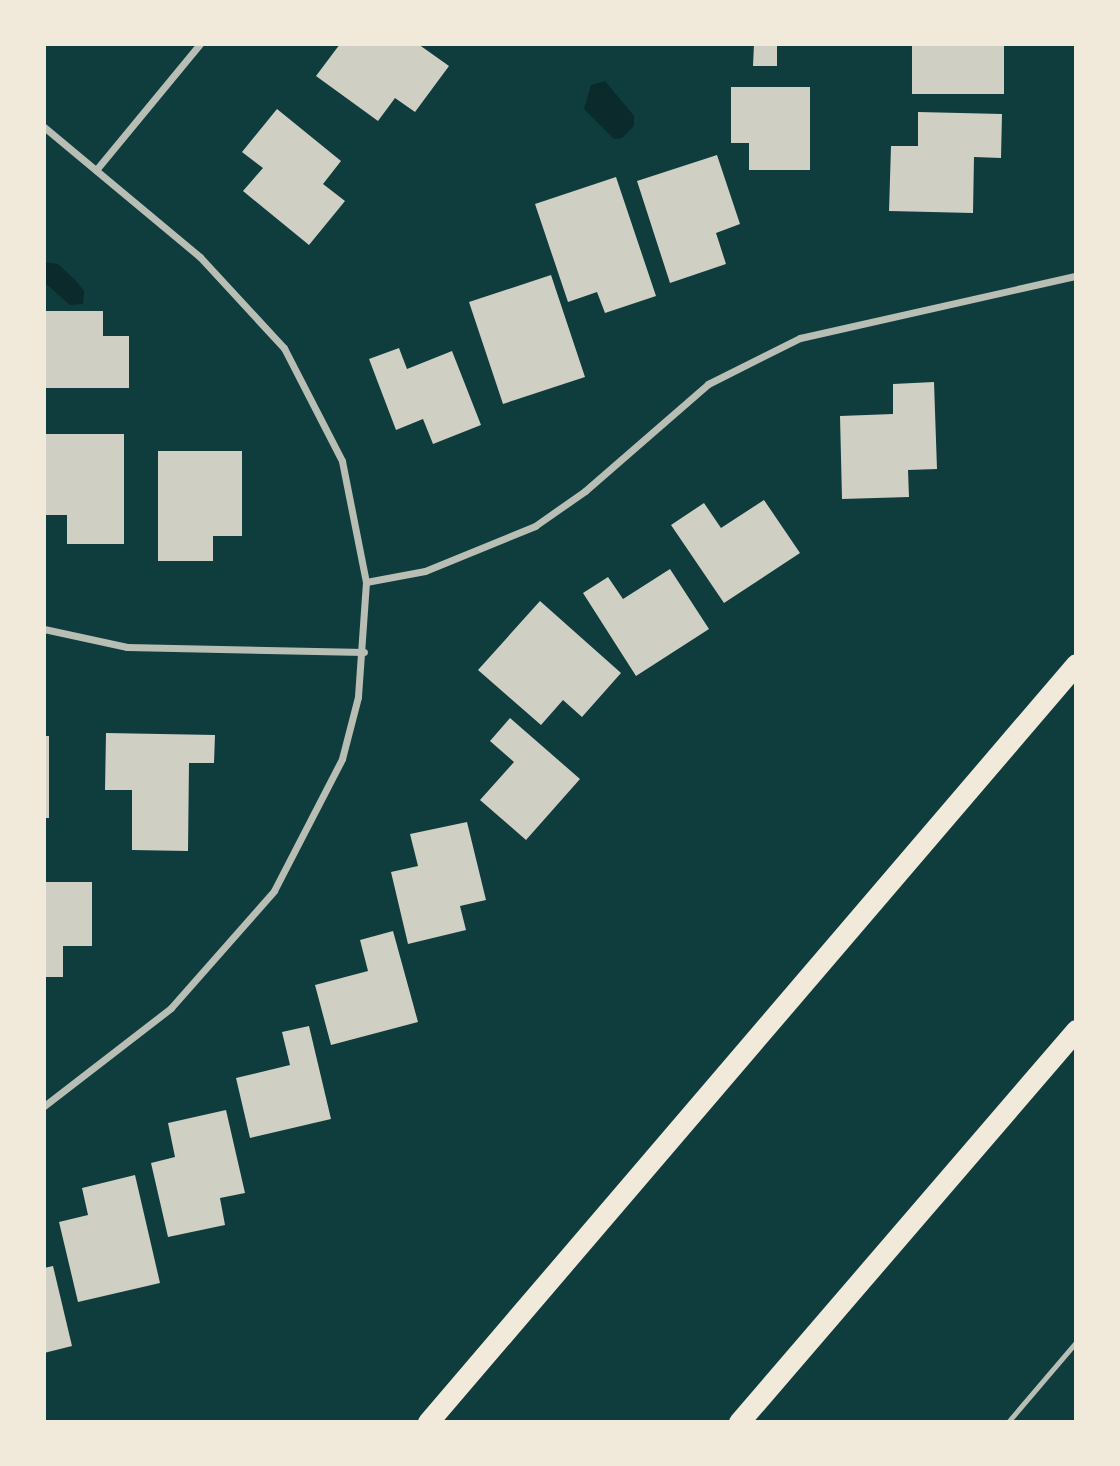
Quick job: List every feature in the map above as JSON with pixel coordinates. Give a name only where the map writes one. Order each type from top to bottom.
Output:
[{"type":"highway","points":[[428,1422],[1076,664]]},
{"type":"highway","points":[[739,1422],[1076,1030]]},
{"type":"street","points":[[96,170],[200,44]]},
{"type":"street","points":[[44,127],[200,257],[284,348],[342,461],[366,582],[364,652],[342,759],[274,891],[171,1008],[44,1106]]},
{"type":"street","points":[[366,582],[425,572],[535,526],[585,492],[708,384],[800,338],[1076,276]]},
{"type":"street","points":[[44,629],[127,647],[364,652]]},
{"type":"lane","points":[[1008,1422],[1076,1342]]},
{"type":"water","points":[[605,81],[634,116],[634,126],[622,138],[614,139],[584,109],[591,85]]},
{"type":"water","points":[[44,262],[58,264],[75,280],[84,291],[83,304],[70,305],[44,282]]},
{"type":"building","points":[[340,44],[418,44],[449,66],[415,112],[395,98],[378,121],[316,76]]},
{"type":"building","points":[[754,44],[777,44],[777,66],[753,66]]},
{"type":"building","points":[[912,44],[1004,44],[1004,94],[912,94]]},
{"type":"building","points":[[731,87],[810,87],[810,170],[749,170],[749,143],[731,143]]},
{"type":"building","points":[[277,109],[341,161],[323,184],[345,201],[309,245],[243,191],[263,168],[242,152]]},
{"type":"building","points":[[918,112],[1002,114],[1001,158],[974,157],[973,213],[889,211],[891,146],[918,146]]},
{"type":"building","points":[[717,155],[740,224],[716,233],[726,264],[670,283],[637,181]]},
{"type":"building","points":[[616,177],[656,296],[605,313],[597,292],[568,302],[535,204]]},
{"type":"building","points":[[551,275],[585,377],[503,404],[469,302]]},
{"type":"building","points":[[44,311],[103,311],[103,336],[129,336],[129,388],[46,388]]},
{"type":"building","points":[[399,348],[407,369],[452,351],[481,425],[433,444],[423,419],[396,430],[369,359]]},
{"type":"building","points":[[934,382],[937,469],[908,470],[909,497],[842,499],[840,416],[893,414],[893,384]]},
{"type":"building","points":[[44,434],[124,434],[124,544],[67,544],[67,515],[44,515]]},
{"type":"building","points":[[158,451],[242,451],[242,536],[213,536],[213,561],[158,561]]},
{"type":"building","points":[[764,500],[800,553],[724,603],[671,525],[704,503],[721,528]]},
{"type":"building","points":[[670,569],[709,629],[636,676],[583,593],[608,577],[623,599]]},
{"type":"building","points":[[540,601],[621,673],[582,717],[563,700],[541,725],[478,670]]},
{"type":"building","points":[[510,718],[580,779],[526,840],[480,800],[514,762],[490,741]]},
{"type":"building","points":[[106,733],[215,735],[214,763],[189,763],[188,851],[132,850],[132,790],[105,790]]},
{"type":"building","points":[[44,736],[49,736],[49,818],[44,818]]},
{"type":"building","points":[[467,822],[486,900],[460,906],[466,930],[408,944],[391,872],[418,866],[410,834]]},
{"type":"building","points":[[44,882],[92,882],[92,946],[63,946],[63,977],[44,977]]},
{"type":"building","points":[[393,931],[418,1022],[331,1045],[315,985],[368,971],[360,940]]},
{"type":"building","points":[[309,1026],[331,1119],[250,1138],[236,1078],[290,1065],[282,1032]]},
{"type":"building","points":[[226,1110],[245,1193],[220,1198],[225,1225],[168,1237],[151,1163],[175,1157],[168,1123]]},
{"type":"building","points":[[135,1175],[160,1283],[78,1302],[59,1222],[88,1215],[82,1188]]},
{"type":"building","points":[[53,1266],[72,1346],[44,1353],[44,1268]]}]
